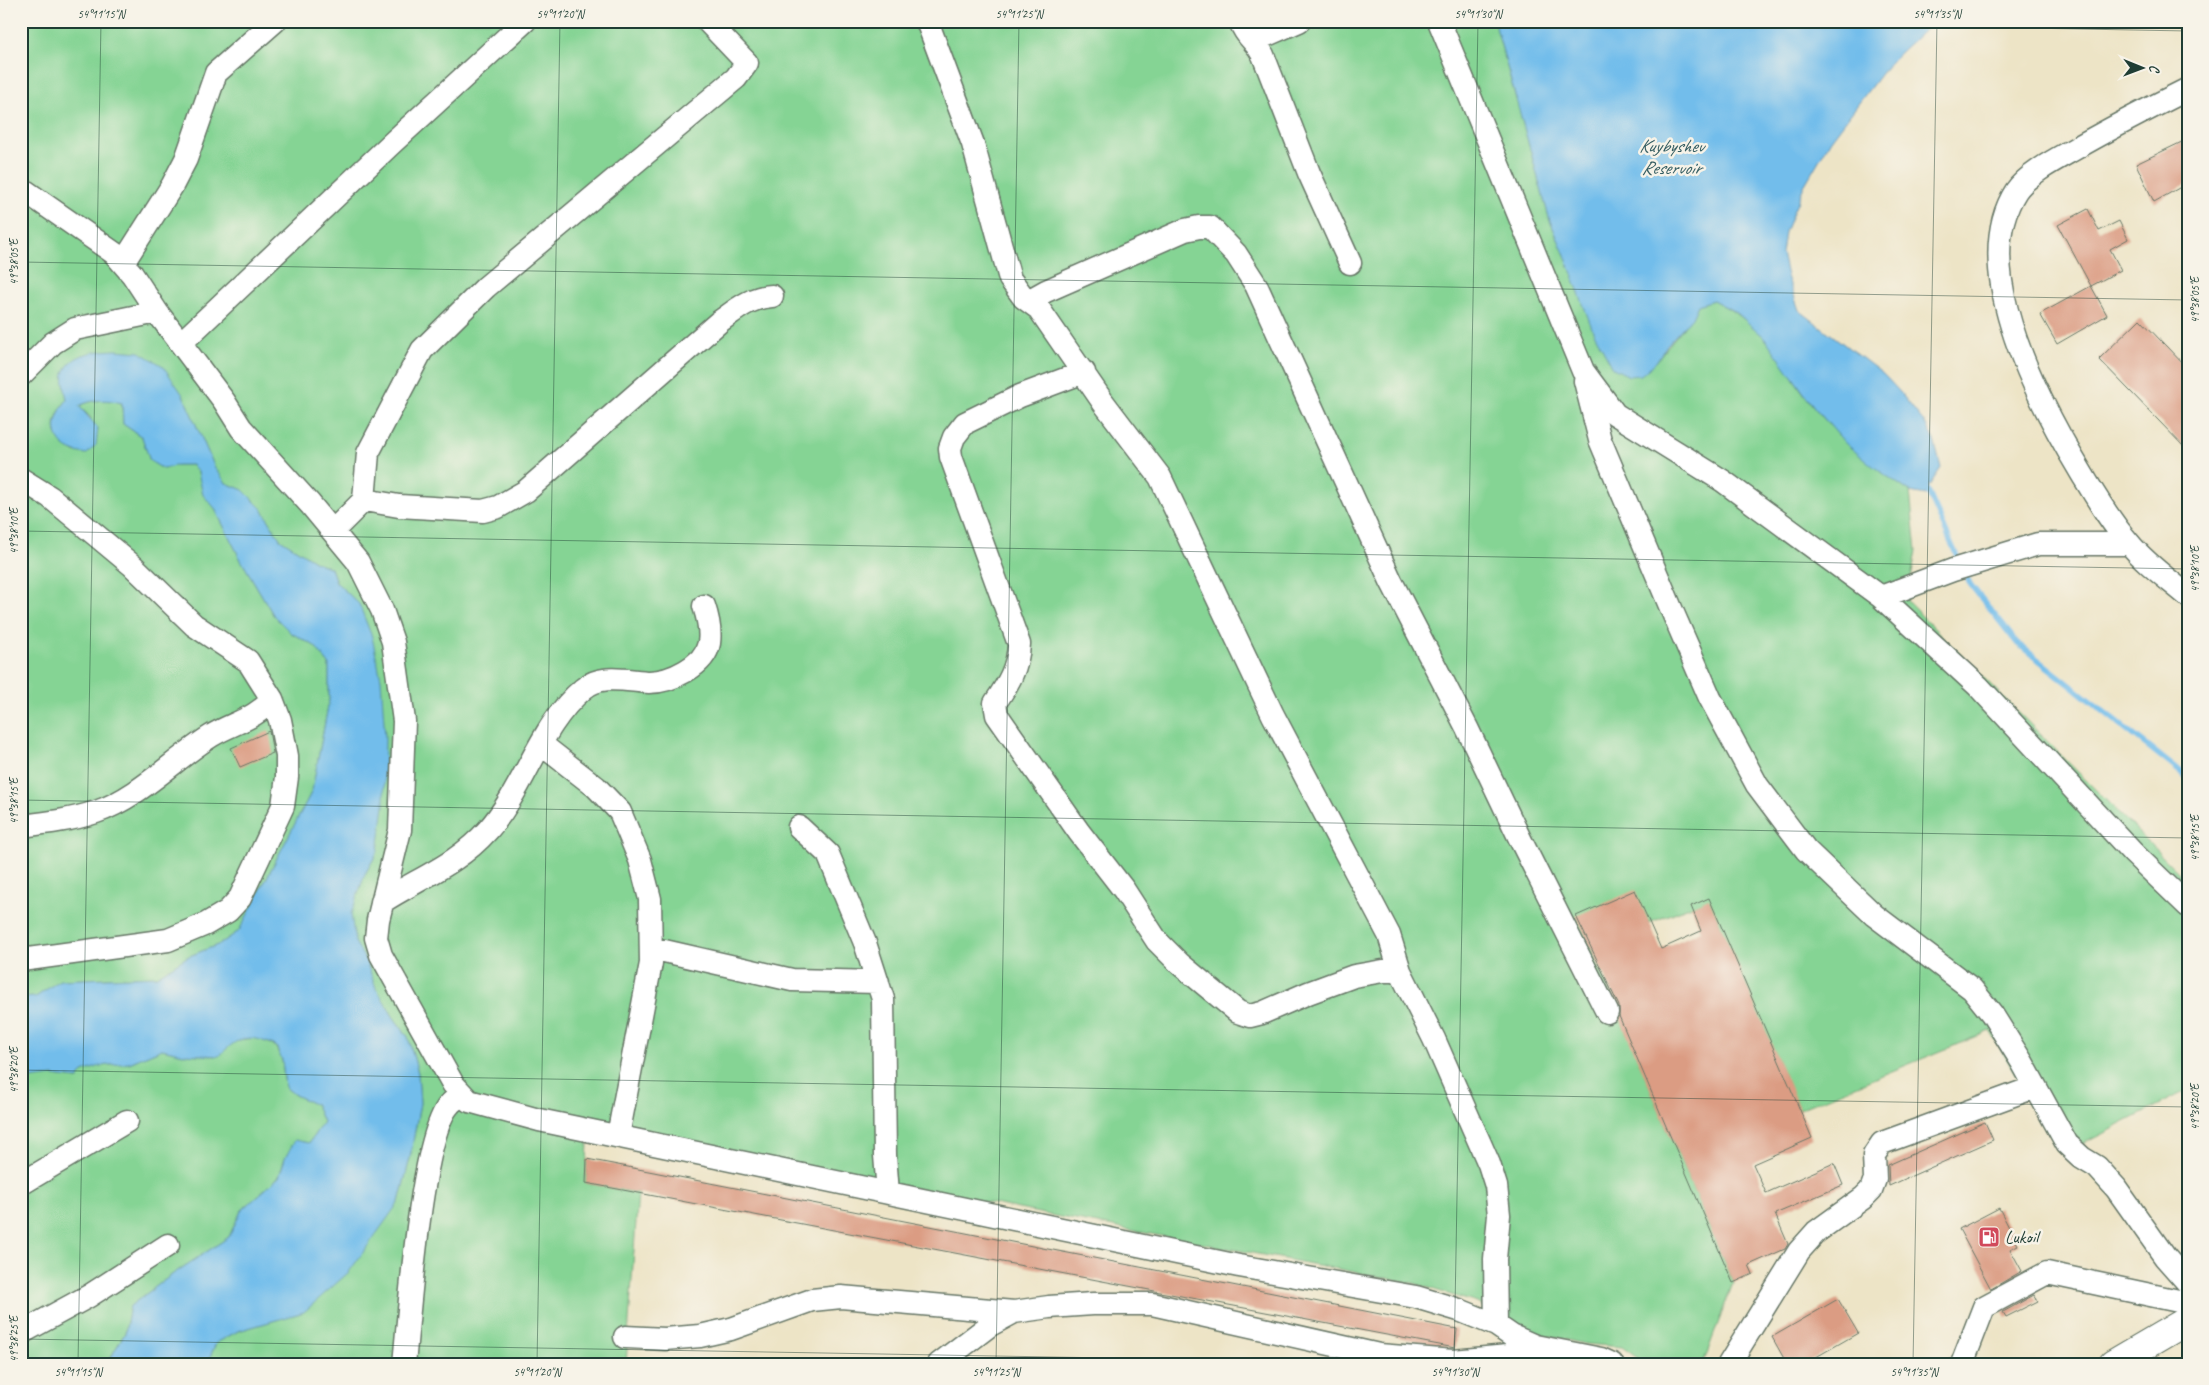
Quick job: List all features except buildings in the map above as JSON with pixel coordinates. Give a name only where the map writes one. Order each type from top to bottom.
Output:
[{"type":"highway","points":[[2113,1364],[2188,1320]]},
{"type":"street","points":[[123,264],[172,186],[186,159],[216,74],[276,21]]},
{"type":"street","points":[[181,343],[524,21]]},
{"type":"street","points":[[333,531],[364,500],[368,453],[422,350],[486,286],[736,78],[747,63],[707,21]]},
{"type":"street","points":[[927,21],[973,144],[1010,279],[1028,301],[1039,308],[1103,402],[1160,477],[1273,715],[1389,935],[1400,971],[1434,1039],[1489,1164],[1496,1186],[1499,1215],[1495,1259],[1496,1325]]},
{"type":"street","points":[[1240,21],[1245,35],[1258,45],[1263,54],[1310,173],[1350,263]]},
{"type":"street","points":[[1253,41],[1299,21]]},
{"type":"street","points":[[1440,21],[1583,371],[1600,440],[1710,698],[1757,785],[1806,850],[1874,915],[1972,989],[1992,1014],[2067,1144],[2082,1158],[2098,1167],[2116,1188],[2165,1257],[2188,1283]]},
{"type":"street","points":[[2188,89],[2100,134],[2042,168],[2017,190],[2004,220],[2000,268],[2002,284],[2020,354],[2053,426],[2098,500],[2129,544],[2188,596]]},
{"type":"street","points":[[21,188],[114,253],[132,274],[157,312],[224,401],[241,428],[333,531],[358,562],[382,610],[393,642],[404,721],[400,830],[382,902],[376,938],[381,955],[453,1084],[470,1101],[538,1120],[1239,1266],[1416,1297],[1460,1310],[1496,1325],[1512,1336],[1534,1346],[1601,1359],[1612,1364]]},
{"type":"street","points":[[1028,301],[1046,291],[1192,228],[1210,227],[1236,254],[1256,285],[1391,581],[1467,728],[1520,839],[1607,1012]]},
{"type":"street","points":[[364,500],[399,506],[483,511],[510,502],[526,491],[719,322],[751,300],[760,296],[772,296]]},
{"type":"street","points":[[21,375],[53,342],[74,329],[157,312]]},
{"type":"street","points":[[1583,371],[1615,414],[1723,481],[1881,597],[1978,686],[2133,853],[2188,906]]},
{"type":"street","points":[[1084,372],[1020,396],[965,423],[954,437],[950,448],[951,457],[1019,644],[1018,660],[1013,676],[995,704],[997,715],[1079,832],[1124,890],[1157,941],[1180,964],[1238,1012],[1250,1016],[1354,976],[1383,971],[1400,971]]},
{"type":"street","points":[[21,479],[50,498],[132,566],[194,625],[248,661],[272,699],[280,720],[287,756],[287,777],[283,806],[240,898],[228,911],[206,924],[168,940],[21,960]]},
{"type":"street","points":[[1881,597],[1952,570],[2038,544],[2129,544]]},
{"type":"street","points":[[382,902],[441,870],[488,830],[513,796],[541,744],[565,707],[583,688],[594,681],[616,679],[660,681],[681,673],[699,661],[709,645],[710,629],[704,606]]},
{"type":"street","points":[[21,826],[55,822],[96,812],[114,804],[156,777],[201,742],[220,730],[264,709],[272,699]]},
{"type":"street","points":[[541,744],[596,787],[620,812],[646,880],[650,899],[651,963],[618,1136]]},
{"type":"street","points":[[800,827],[828,854],[865,943],[883,999],[885,1019],[885,1155],[888,1193]]},
{"type":"street","points":[[651,948],[792,980],[878,982]]},
{"type":"street","points":[[1729,1364],[1799,1251],[1816,1232],[1863,1198],[1871,1190],[1874,1179],[1874,1155],[1882,1143],[2035,1087]]},
{"type":"street","points":[[404,1364],[421,1209],[430,1160],[442,1117],[449,1104],[462,1095]]},
{"type":"street","points":[[21,1184],[127,1121]]},
{"type":"street","points":[[21,1333],[89,1296],[168,1245]]},
{"type":"street","points":[[1962,1364],[1984,1307],[2047,1273],[2188,1302]]},
{"type":"street","points":[[625,1337],[665,1339],[700,1336],[731,1329],[812,1300],[842,1297],[1014,1312],[1050,1306],[1152,1304],[1379,1355],[1412,1359],[1453,1361],[1508,1356],[1534,1346]]},
{"type":"street","points":[[940,1364],[990,1325],[1014,1312]]},
{"type":"green space","points":[[21,21],[1498,21],[1496,27],[1550,221],[1565,255],[1656,362],[1689,320],[1698,305],[1713,300],[1741,317],[1760,332],[1807,398],[1835,431],[1871,463],[1910,492],[1916,551],[1907,601],[2188,882],[2188,1090],[2063,1154],[1990,1031],[1799,1109],[1709,899],[1649,923],[1577,916],[1733,1283],[1703,1364],[1646,1364],[1622,1347],[1585,1344],[1526,1331],[1477,1303],[1413,1283],[1044,1214],[589,1123],[586,1183],[638,1193],[626,1364],[207,1364],[216,1343],[238,1331],[304,1312],[399,1202],[410,1158],[420,1103],[418,1073],[408,1037],[376,988],[366,961],[355,943],[350,914],[365,874],[378,851],[359,604],[336,582],[331,568],[316,562],[280,539],[262,509],[243,490],[226,483],[214,466],[183,395],[64,374],[67,400],[61,408],[55,423],[57,436],[76,453],[91,418],[79,406],[106,400],[122,403],[123,424],[142,437],[150,461],[163,469],[177,465],[192,465],[198,472],[204,495],[214,507],[241,560],[274,616],[291,633],[315,646],[329,664],[329,701],[312,791],[239,931],[220,944],[187,957],[157,976],[60,980],[36,997],[21,998]]},
{"type":"green space","points":[[257,1038],[275,1046],[282,1060],[285,1087],[295,1095],[316,1105],[323,1122],[309,1143],[285,1158],[279,1177],[241,1211],[229,1237],[173,1274],[130,1306],[125,1333],[107,1364],[21,1364],[21,1079],[53,1076],[78,1079],[82,1072],[100,1066],[129,1063],[162,1049],[184,1054],[219,1056],[235,1040]]},
{"type":"water","name":"Kuybyshev Reservoir","points":[[1498,21],[1934,21],[1889,63],[1831,140],[1804,186],[1785,232],[1782,253],[1787,276],[1799,310],[1883,374],[1924,422],[1934,440],[1941,468],[1927,489],[1926,495],[1910,492],[1874,467],[1846,444],[1814,407],[1764,337],[1737,313],[1713,300],[1698,305],[1693,316],[1667,345],[1656,362],[1641,375],[1629,376],[1613,368],[1593,331],[1565,255],[1550,221],[1496,27]]},
{"type":"water","points":[[116,350],[140,352],[163,366],[183,395],[214,466],[226,483],[243,490],[262,509],[280,539],[316,562],[331,568],[336,582],[359,604],[372,637],[381,679],[385,737],[384,806],[378,851],[365,874],[351,914],[355,942],[366,961],[376,988],[408,1037],[418,1073],[420,1103],[410,1158],[399,1202],[349,1272],[304,1312],[238,1331],[216,1343],[207,1364],[107,1364],[125,1333],[130,1306],[173,1274],[229,1237],[241,1211],[279,1177],[285,1158],[295,1140],[309,1143],[323,1122],[316,1105],[295,1095],[285,1087],[282,1060],[276,1046],[251,1038],[239,1040],[219,1056],[184,1054],[162,1049],[129,1063],[100,1066],[83,1072],[78,1079],[53,1076],[21,1080],[21,998],[36,997],[60,980],[157,976],[187,957],[220,944],[239,931],[312,791],[329,701],[329,664],[315,646],[291,633],[274,616],[241,560],[214,507],[203,495],[198,472],[192,465],[177,465],[163,469],[150,461],[142,437],[123,424],[122,403],[100,400],[79,406],[98,428],[96,445],[87,454],[67,448],[60,442],[56,427],[61,409],[67,400],[64,373],[68,366],[86,354]]},
{"type":"waterway","points":[[1922,483],[1927,489],[1960,563]]},
{"type":"waterway","points":[[1964,571],[1970,584],[2017,643],[2188,778]]},
{"type":"place","name":"Lukoil","points":[[1989,1237]]}]
